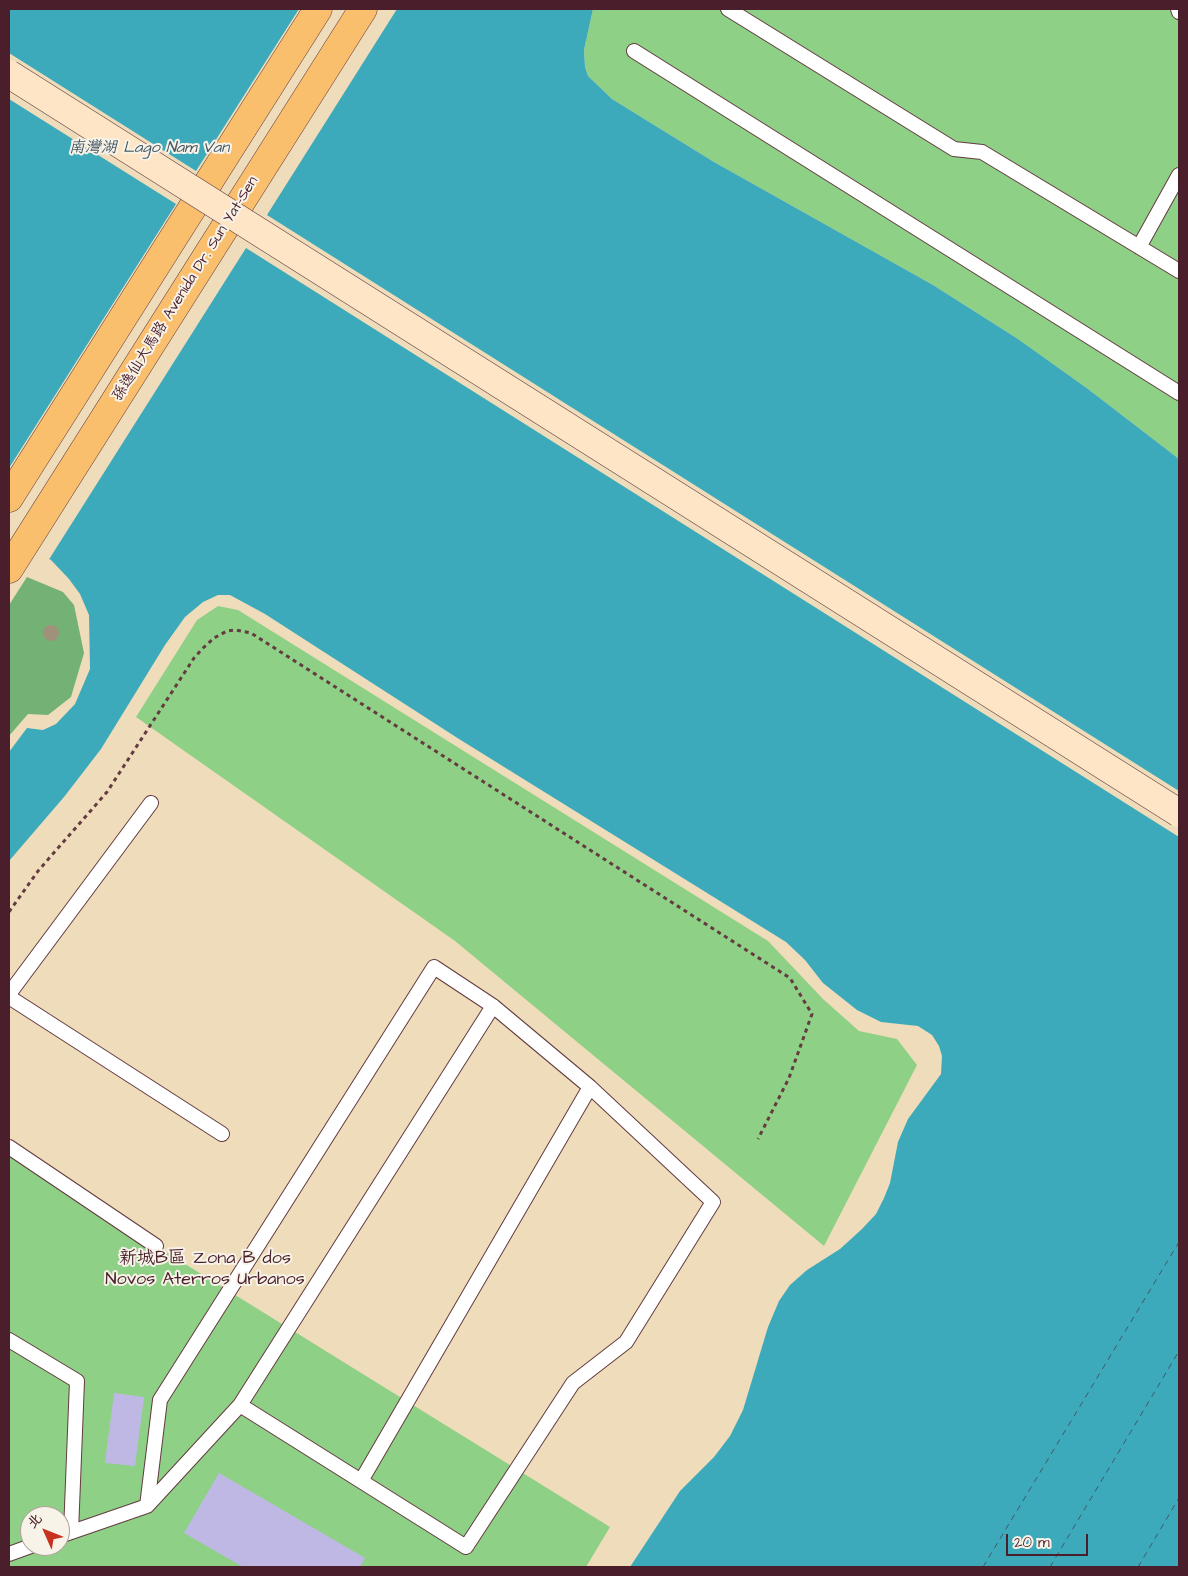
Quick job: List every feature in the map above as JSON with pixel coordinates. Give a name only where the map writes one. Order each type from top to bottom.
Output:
[{"type":"main road","points":[[9,498],[318,9]]},
{"type":"main road","name":"孫逸仙大馬路 Avenida Dr. Sun Yat-Sen","points":[[11,565],[363,9]]},
{"type":"main road","points":[[9,74],[1179,813]]},
{"type":"lane","points":[[728,9],[954,149],[982,152],[1179,271]]},
{"type":"lane","points":[[634,51],[1179,393]]},
{"type":"lane","points":[[1139,247],[1179,175]]},
{"type":"lane","points":[[152,802],[9,996],[222,1134]]},
{"type":"lane","points":[[147,1506],[160,1400],[434,967],[493,1006],[590,1087],[713,1202],[626,1342],[573,1383],[466,1547],[240,1405]]},
{"type":"lane","points":[[70,1533],[147,1506],[240,1405],[493,1006]]},
{"type":"lane","points":[[361,1481],[590,1087]]},
{"type":"lane","points":[[9,1147],[156,1246]]},
{"type":"lane","points":[[9,1340],[77,1381],[68,1506]]},
{"type":"path","points":[[9,912],[38,871],[107,792],[194,658],[214,638],[226,631],[236,630],[251,633],[790,978],[812,1014],[789,1078],[758,1139]]},
{"type":"green space","points":[[593,9],[1179,9],[1179,459],[1088,389],[1018,339],[933,285],[714,162],[612,99],[588,76],[585,67],[584,50]]},
{"type":"green space","points":[[27,577],[63,592],[74,605],[84,653],[71,697],[48,715],[28,714],[9,736],[9,605]]},
{"type":"green space","points":[[218,606],[238,610],[768,941],[823,999],[859,1031],[897,1039],[917,1065],[824,1246],[455,941],[136,717],[197,620]]},
{"type":"green space","points":[[9,1155],[610,1527],[586,1567],[9,1567]]},
{"type":"water","name":"南灣湖 Lago Nam Van","points":[[9,9],[593,9],[584,50],[585,67],[588,76],[612,99],[714,162],[933,285],[1018,339],[1088,389],[1179,459],[1179,1567],[630,1567],[680,1491],[714,1457],[730,1436],[743,1410],[768,1327],[779,1301],[790,1285],[807,1270],[840,1249],[876,1214],[890,1183],[898,1142],[908,1119],[941,1074],[942,1056],[939,1046],[932,1035],[918,1026],[881,1022],[857,1010],[823,983],[805,960],[786,942],[459,739],[265,614],[230,595],[218,595],[203,602],[185,617],[165,645],[101,749],[64,797],[9,861],[9,752],[27,728],[43,730],[56,724],[75,704],[90,669],[89,615],[80,594],[51,560],[9,536]]},
{"type":"pier","points":[[299,9],[397,9],[267,215],[1179,791],[1179,837],[246,248],[48,561],[9,539],[9,468],[176,204],[9,99],[9,53],[196,171]]},
{"type":"building","points":[[114,1393],[144,1397],[135,1466],[105,1463]]},
{"type":"building","points":[[219,1473],[365,1558],[360,1567],[243,1567],[184,1533]]},
{"type":"ferry route","points":[[983,1567],[1179,1242]]},
{"type":"ferry route","points":[[1050,1567],[1179,1351]]},
{"type":"ferry route","points":[[1138,1567],[1179,1498]]},
{"type":"district","name":"新城B區 Zona B dos Novos Aterros Urbanos","points":[[205,1269]]}]
